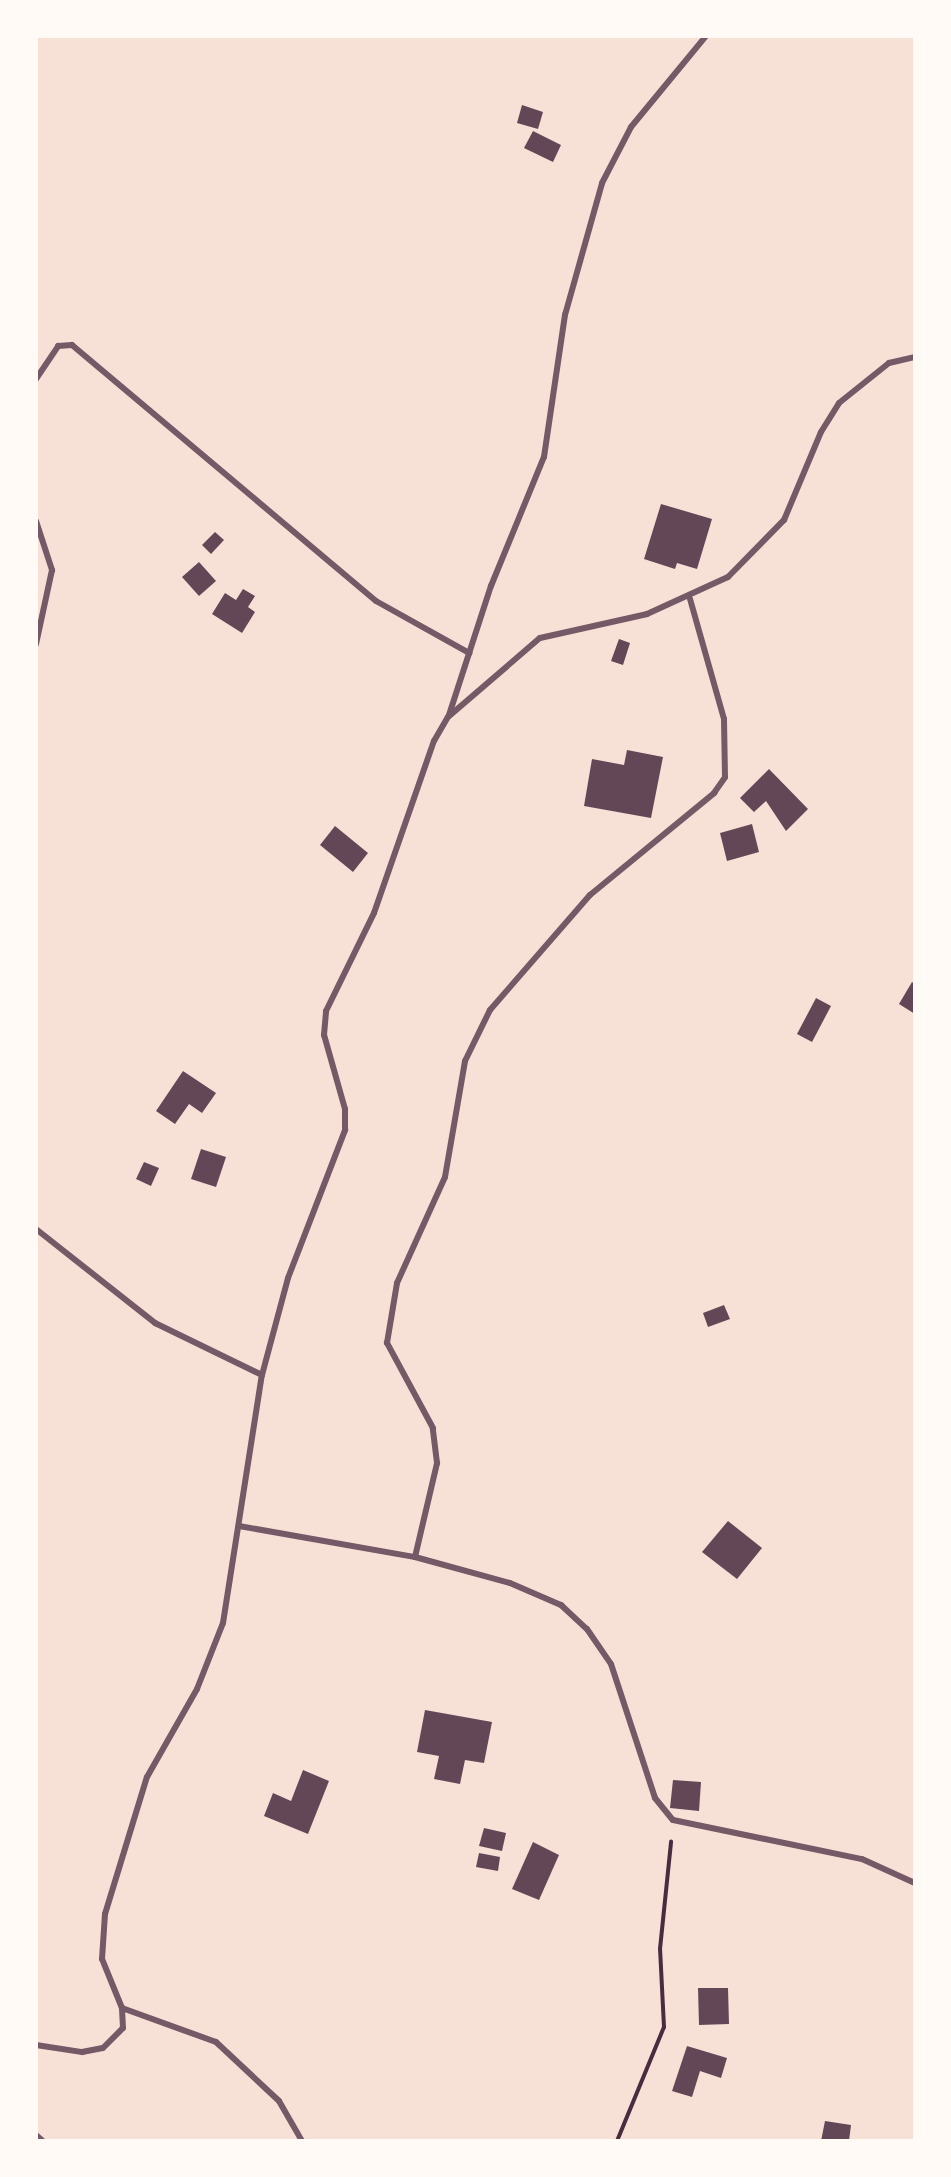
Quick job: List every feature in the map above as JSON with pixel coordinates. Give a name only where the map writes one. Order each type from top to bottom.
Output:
[{"type":"street","points":[[36,2045],[82,2052],[104,2048],[123,2028],[122,2008],[102,1959],[105,1914],[147,1776],[212,1656],[239,1526],[262,1375],[288,1278],[345,1130],[345,1110],[324,1035],[326,1011],[374,913],[419,779],[448,717],[469,653],[544,457],[567,304],[602,183],[631,127],[706,36]]},
{"type":"street","points":[[36,379],[58,345],[72,345],[376,601],[469,653]]},
{"type":"street","points":[[448,717],[540,638],[647,614],[690,599],[728,578],[766,544],[784,520],[821,432],[839,403],[889,363],[915,357]]},
{"type":"street","points":[[36,521],[52,570],[36,644]]},
{"type":"street","points":[[415,1557],[437,1463],[433,1428],[387,1343],[397,1283],[445,1177],[465,1061],[490,1010],[590,895],[714,793],[725,777],[724,720],[690,599]]},
{"type":"street","points":[[36,1229],[155,1323],[262,1375]]},
{"type":"street","points":[[239,1526],[415,1557],[510,1583],[561,1605],[587,1629],[611,1664],[655,1797],[673,1820],[862,1859],[915,1883]]},
{"type":"street","points":[[122,2008],[196,2031],[232,2053],[279,2101],[302,2141]]},
{"type":"street","points":[[36,2135],[44,2141]]},
{"type":"path","points":[[617,2141],[664,2027],[660,1949],[673,1820]]},
{"type":"building","points":[[522,105],[543,112],[538,129],[517,123]]},
{"type":"building","points":[[533,131],[561,145],[553,162],[524,148]]},
{"type":"building","points":[[661,504],[712,519],[697,569],[677,563],[675,569],[644,559]]},
{"type":"building","points":[[215,532],[224,540],[211,554],[202,545]]},
{"type":"building","points":[[199,562],[216,581],[199,596],[182,577]]},
{"type":"building","points":[[243,589],[255,596],[248,607],[255,612],[242,633],[212,614],[225,593],[236,600]]},
{"type":"building","points":[[619,639],[630,643],[623,665],[611,661]]},
{"type":"building","points":[[627,750],[663,757],[651,818],[584,806],[592,759],[624,765]]},
{"type":"building","points":[[769,769],[808,809],[786,831],[766,801],[754,812],[740,798]]},
{"type":"building","points":[[752,824],[759,852],[727,861],[720,833]]},
{"type":"building","points":[[335,826],[368,853],[353,872],[320,845]]},
{"type":"building","points":[[912,982],[915,984],[915,1014],[899,1004]]},
{"type":"building","points":[[816,998],[831,1006],[812,1042],[797,1034]]},
{"type":"building","points":[[183,1071],[216,1093],[202,1113],[189,1104],[175,1124],[156,1111]]},
{"type":"building","points":[[201,1149],[226,1157],[216,1187],[191,1179]]},
{"type":"building","points":[[144,1162],[159,1168],[151,1186],[136,1179]]},
{"type":"building","points":[[724,1305],[730,1319],[708,1327],[703,1313]]},
{"type":"building","points":[[728,1521],[762,1548],[737,1579],[702,1552]]},
{"type":"building","points":[[425,1710],[492,1722],[484,1763],[465,1760],[460,1784],[434,1779],[439,1756],[417,1752]]},
{"type":"building","points":[[303,1770],[329,1781],[308,1834],[264,1816],[273,1793],[291,1801]]},
{"type":"building","points":[[673,1780],[701,1782],[699,1811],[670,1808]]},
{"type":"building","points":[[484,1828],[506,1833],[502,1851],[479,1846]]},
{"type":"building","points":[[533,1842],[559,1855],[539,1900],[512,1889]]},
{"type":"building","points":[[479,1853],[500,1857],[498,1871],[476,1867]]},
{"type":"building","points":[[698,1988],[728,1988],[729,2024],[699,2025]]},
{"type":"building","points":[[687,2046],[727,2058],[721,2078],[700,2071],[692,2097],[672,2091]]},
{"type":"building","points":[[825,2121],[851,2125],[849,2141],[821,2141]]}]
